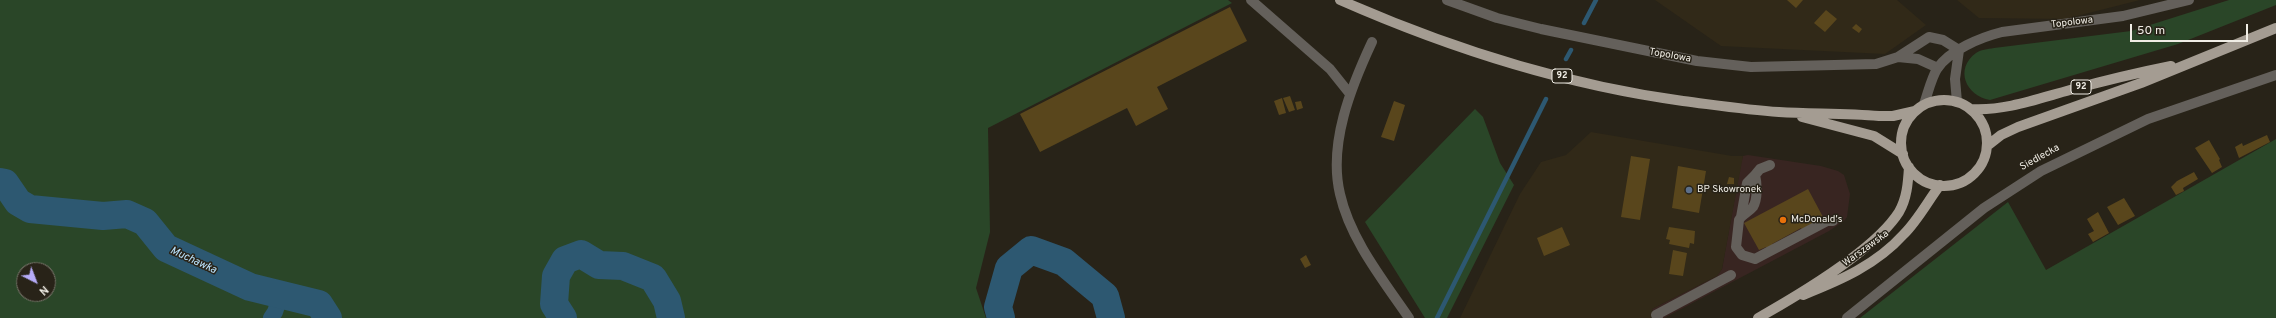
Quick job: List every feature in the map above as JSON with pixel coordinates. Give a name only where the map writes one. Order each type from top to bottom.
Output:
[{"type":"main road","name":"92","points":[[1340,0],[1390,22],[1477,53],[1575,80],[1676,100],[1779,112],[1893,116],[1915,111]]},
{"type":"main road","name":"92","points":[[1987,146],[2001,135],[2018,127],[2141,83],[2276,28]]},
{"type":"main road","name":"92","points":[[1971,109],[1985,128],[1987,146],[1980,167],[1969,178],[1955,184],[1940,185],[1923,180],[1909,168],[1903,154],[1901,143],[1903,131],[1915,111],[1924,104],[1941,100],[1957,102],[1971,109],[1987,110],[2012,106],[2108,80],[2190,62]]},
{"type":"main road","name":"92","points":[[1779,112],[1874,136],[1903,154]]},
{"type":"main road","name":"Warszawska","points":[[1758,318],[1784,303],[1873,242],[1890,224],[1904,200],[1909,168]]},
{"type":"main road","name":"Warszawska","points":[[1784,303],[1848,277],[1882,255],[1905,234],[1940,185]]},
{"type":"street","points":[[1251,0],[1330,69],[1350,94]]},
{"type":"street","name":"Topolowa","points":[[1447,0],[1497,18],[1541,29],[1633,49],[1726,65],[1750,67],[1876,64],[1898,57],[1929,37],[1942,40],[1959,50]]},
{"type":"street","name":"Topolowa","points":[[1924,104],[1938,68],[1959,50],[1975,41],[2002,32],[2123,16],[2189,0]]},
{"type":"street","points":[[1372,42],[1350,94],[1340,136],[1337,174],[1340,194],[1362,246],[1409,318]]},
{"type":"street","points":[[1957,102],[1955,79],[1959,50]]},
{"type":"street","name":"Topolowa","points":[[1898,57],[1918,59],[1938,68]]},
{"type":"street","name":"Siedlecka","points":[[1847,318],[1984,208],[2008,190],[2041,170],[2148,119],[2276,74]]},
{"type":"street","points":[[1770,165],[1760,169],[1754,175],[1757,185],[1754,202],[1752,208],[1741,217],[1736,247],[1742,255],[1754,259],[1827,221],[1833,221]]},
{"type":"street","points":[[1658,318],[1656,315],[1731,276]]},
{"type":"shaded area","points":[[1655,0],[1897,0],[1926,25],[1885,54],[1721,46]]},
{"type":"shaded area","points":[[1957,0],[2140,0],[2065,19],[1979,18]]},
{"type":"shaded area","points":[[1591,132],[1732,156],[1743,156],[1722,269],[1717,276],[1652,309],[1655,318],[1460,318],[1520,194],[1541,162],[1566,155]]},
{"type":"shaded area","points":[[1748,155],[1821,166],[1838,171],[1844,175],[1850,194],[1847,217],[1844,221],[1829,231],[1664,318],[1655,318],[1652,309],[1717,276],[1722,269],[1741,163],[1743,156]]},
{"type":"green space","points":[[0,0],[1228,0],[1232,3],[988,128],[990,232],[976,288],[986,318],[0,318]]},
{"type":"green space","points":[[2229,0],[2276,0],[2276,5],[2178,44],[1990,100],[1975,93],[1969,88],[1966,81],[1964,74],[1969,59],[1982,50],[2131,31]]},
{"type":"green space","points":[[1475,109],[1483,117],[1500,163],[1514,185],[1447,318],[1425,318],[1365,222]]},
{"type":"green space","points":[[2276,139],[2276,318],[1860,318],[2008,202],[2046,270]]},
{"type":"building","points":[[1787,0],[1803,0],[1796,8]]},
{"type":"building","points":[[1230,7],[1247,41],[1157,87],[1168,109],[1136,126],[1127,108],[1040,152],[1020,114]]},
{"type":"building","points":[[1826,10],[1837,19],[1825,32],[1814,23]]},
{"type":"building","points":[[1856,24],[1862,29],[1859,33],[1852,28]]},
{"type":"building","points":[[1290,96],[1295,110],[1289,112],[1283,98]]},
{"type":"building","points":[[1282,98],[1286,113],[1279,115],[1274,101]]},
{"type":"building","points":[[1301,101],[1303,108],[1297,110],[1295,102]]},
{"type":"building","points":[[1394,101],[1405,105],[1394,141],[1381,137]]},
{"type":"building","points":[[2267,135],[2270,142],[2239,158],[2235,147],[2242,143],[2243,146]]},
{"type":"building","points":[[2209,140],[2220,159],[2219,160],[2222,167],[2212,173],[2195,148]]},
{"type":"building","points":[[1631,156],[1650,159],[1640,220],[1621,217]]},
{"type":"building","name":"BP Skowronek","points":[[1678,166],[1706,171],[1699,213],[1672,208]]},
{"type":"building","points":[[2194,172],[2198,179],[2183,188],[2184,191],[2176,195],[2171,187],[2177,181]]},
{"type":"building","points":[[1729,177],[1734,178],[1734,184],[1727,184]]},
{"type":"building","name":"McDonald's","points":[[1808,189],[1823,217],[1802,230],[1801,228],[1772,244],[1773,245],[1767,249],[1766,247],[1759,250],[1744,223]]},
{"type":"building","points":[[2124,198],[2135,216],[2118,225],[2107,207]]},
{"type":"building","points":[[2098,212],[2109,233],[2093,242],[2088,234],[2094,231],[2087,219]]},
{"type":"building","points":[[1562,227],[1570,245],[1544,256],[1537,238]]},
{"type":"building","points":[[1669,227],[1695,231],[1694,244],[1690,243],[1689,248],[1669,244],[1670,240],[1666,239]]},
{"type":"building","points":[[1673,250],[1687,253],[1683,276],[1669,274]]},
{"type":"building","points":[[1306,255],[1311,265],[1305,268],[1300,259]]},
{"type":"waterway","points":[[1584,23],[1596,0]]},
{"type":"waterway","points":[[1566,59],[1571,50]]},
{"type":"waterway","points":[[1437,318],[1546,99]]},
{"type":"waterway","name":"Muchawka","points":[[0,182],[5,183],[18,202],[30,209],[103,216],[127,214],[145,222],[166,248],[250,287],[319,304],[328,318]]},
{"type":"waterway","name":"Muchawka","points":[[1001,318],[998,307],[1009,268],[1031,250],[1064,262],[1105,296],[1111,318]]},
{"type":"waterway","name":"Muchawka","points":[[563,318],[554,304],[556,276],[565,260],[581,254],[599,265],[623,266],[653,278],[667,301],[671,318]]},
{"type":"waterway","points":[[271,318],[275,312],[281,294]]},
{"type":"place","name":"BP Skowronek","points":[[1689,190]]},
{"type":"place","name":"McDonald's","points":[[1783,220]]}]
